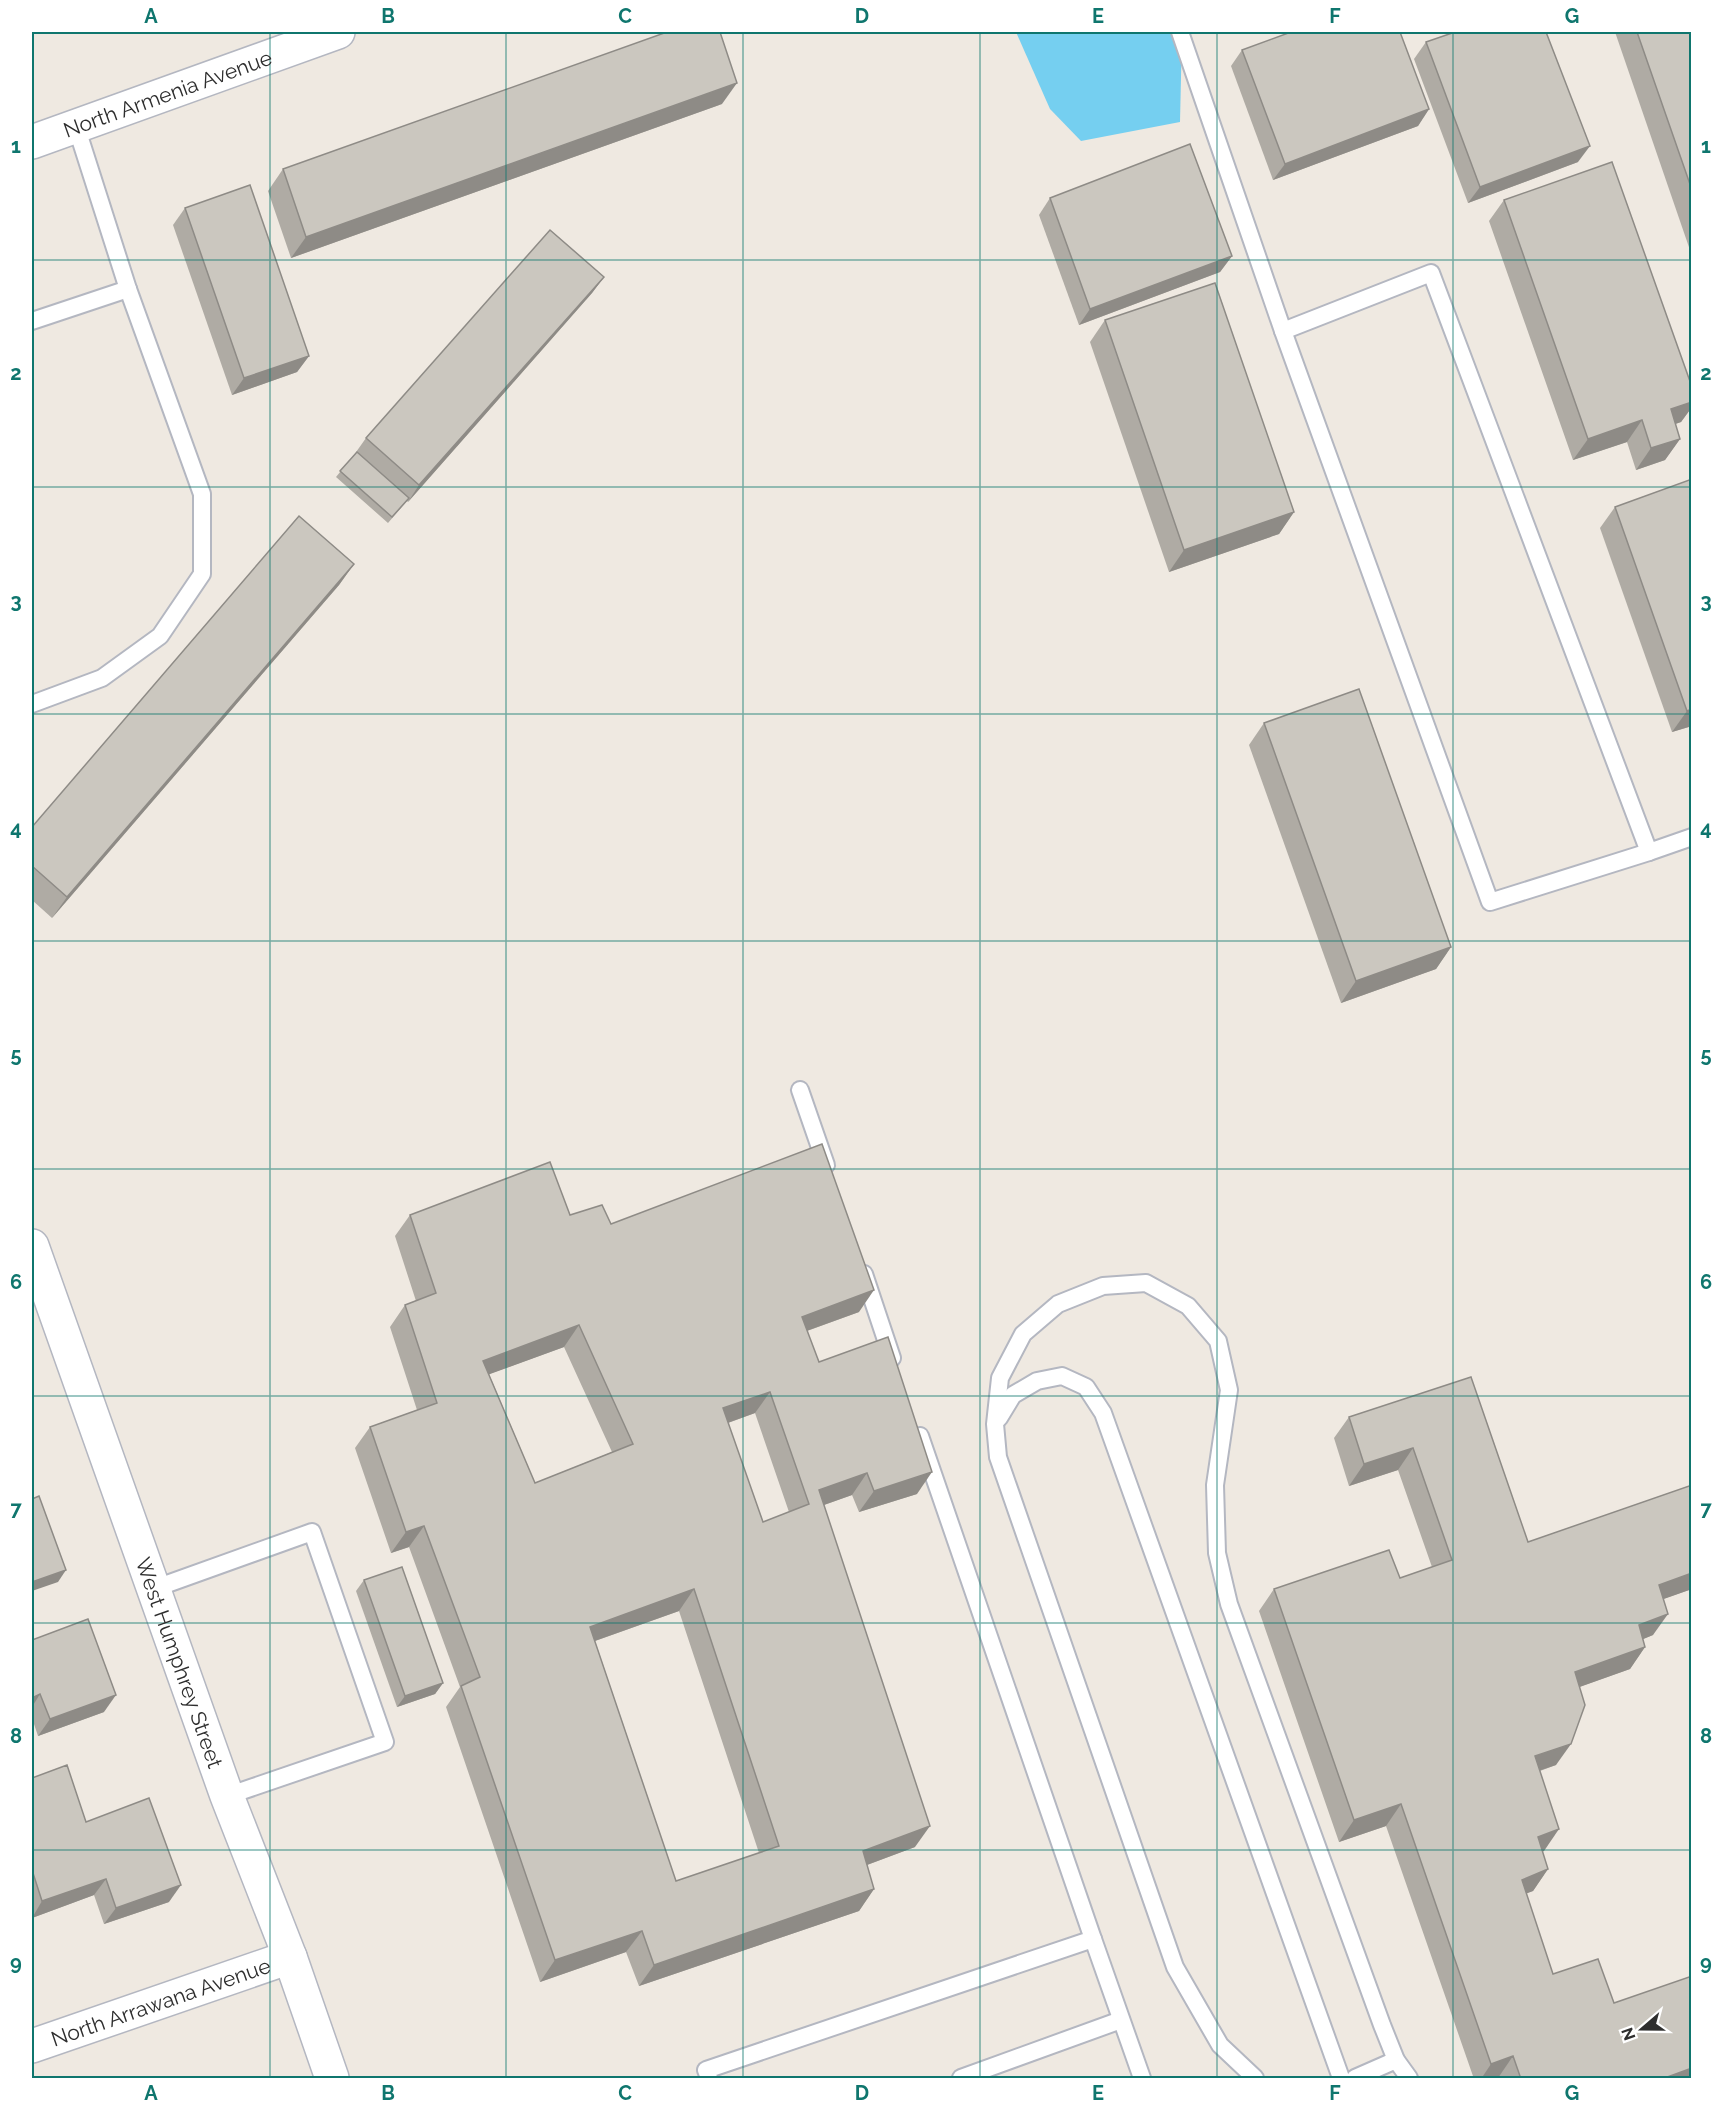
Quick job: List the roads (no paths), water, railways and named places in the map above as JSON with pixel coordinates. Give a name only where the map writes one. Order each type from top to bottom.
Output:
[{"type":"street","name":"North Armenia Avenue","points":[[32,142],[338,32]]},
{"type":"street","name":"West Humphrey Street","points":[[32,1246],[227,1796],[290,1957],[332,2079]]},
{"type":"street","name":"North Arrawana Avenue","points":[[32,2046],[290,1957]]},
{"type":"lane","points":[[1180,32],[1283,331],[1490,902],[1692,837]]},
{"type":"lane","points":[[32,704],[102,678],[160,636],[202,574],[202,494],[128,289],[76,126]]},
{"type":"lane","points":[[1283,331],[1431,273],[1649,852]]},
{"type":"lane","points":[[32,321],[128,289]]},
{"type":"lane","points":[[800,1090],[831,1181]]},
{"type":"lane","points":[[859,1260],[898,1373]]},
{"type":"lane","points":[[1255,2079],[1220,2045],[1175,1967],[998,1457],[995,1424],[1000,1378],[1023,1334],[1058,1304],[1103,1286],[1146,1283],[1188,1306],[1218,1341],[1229,1390],[1215,1485],[1217,1553],[1229,1604],[1396,2060],[1409,2079]]},
{"type":"lane","points":[[995,1424],[1012,1395],[1036,1381],[1062,1376],[1086,1387],[1103,1413],[1341,2079]]},
{"type":"lane","points":[[914,1418],[1142,2079]]},
{"type":"lane","points":[[153,1589],[312,1532],[385,1742],[227,1796]]},
{"type":"lane","points":[[709,2079],[706,2070],[1093,1939]]},
{"type":"lane","points":[[961,2079],[1120,2020]]},
{"type":"lane","points":[[1355,2079],[1396,2060]]},
{"type":"water","points":[[1016,32],[1182,32],[1180,122],[1081,141],[1050,109]]}]
